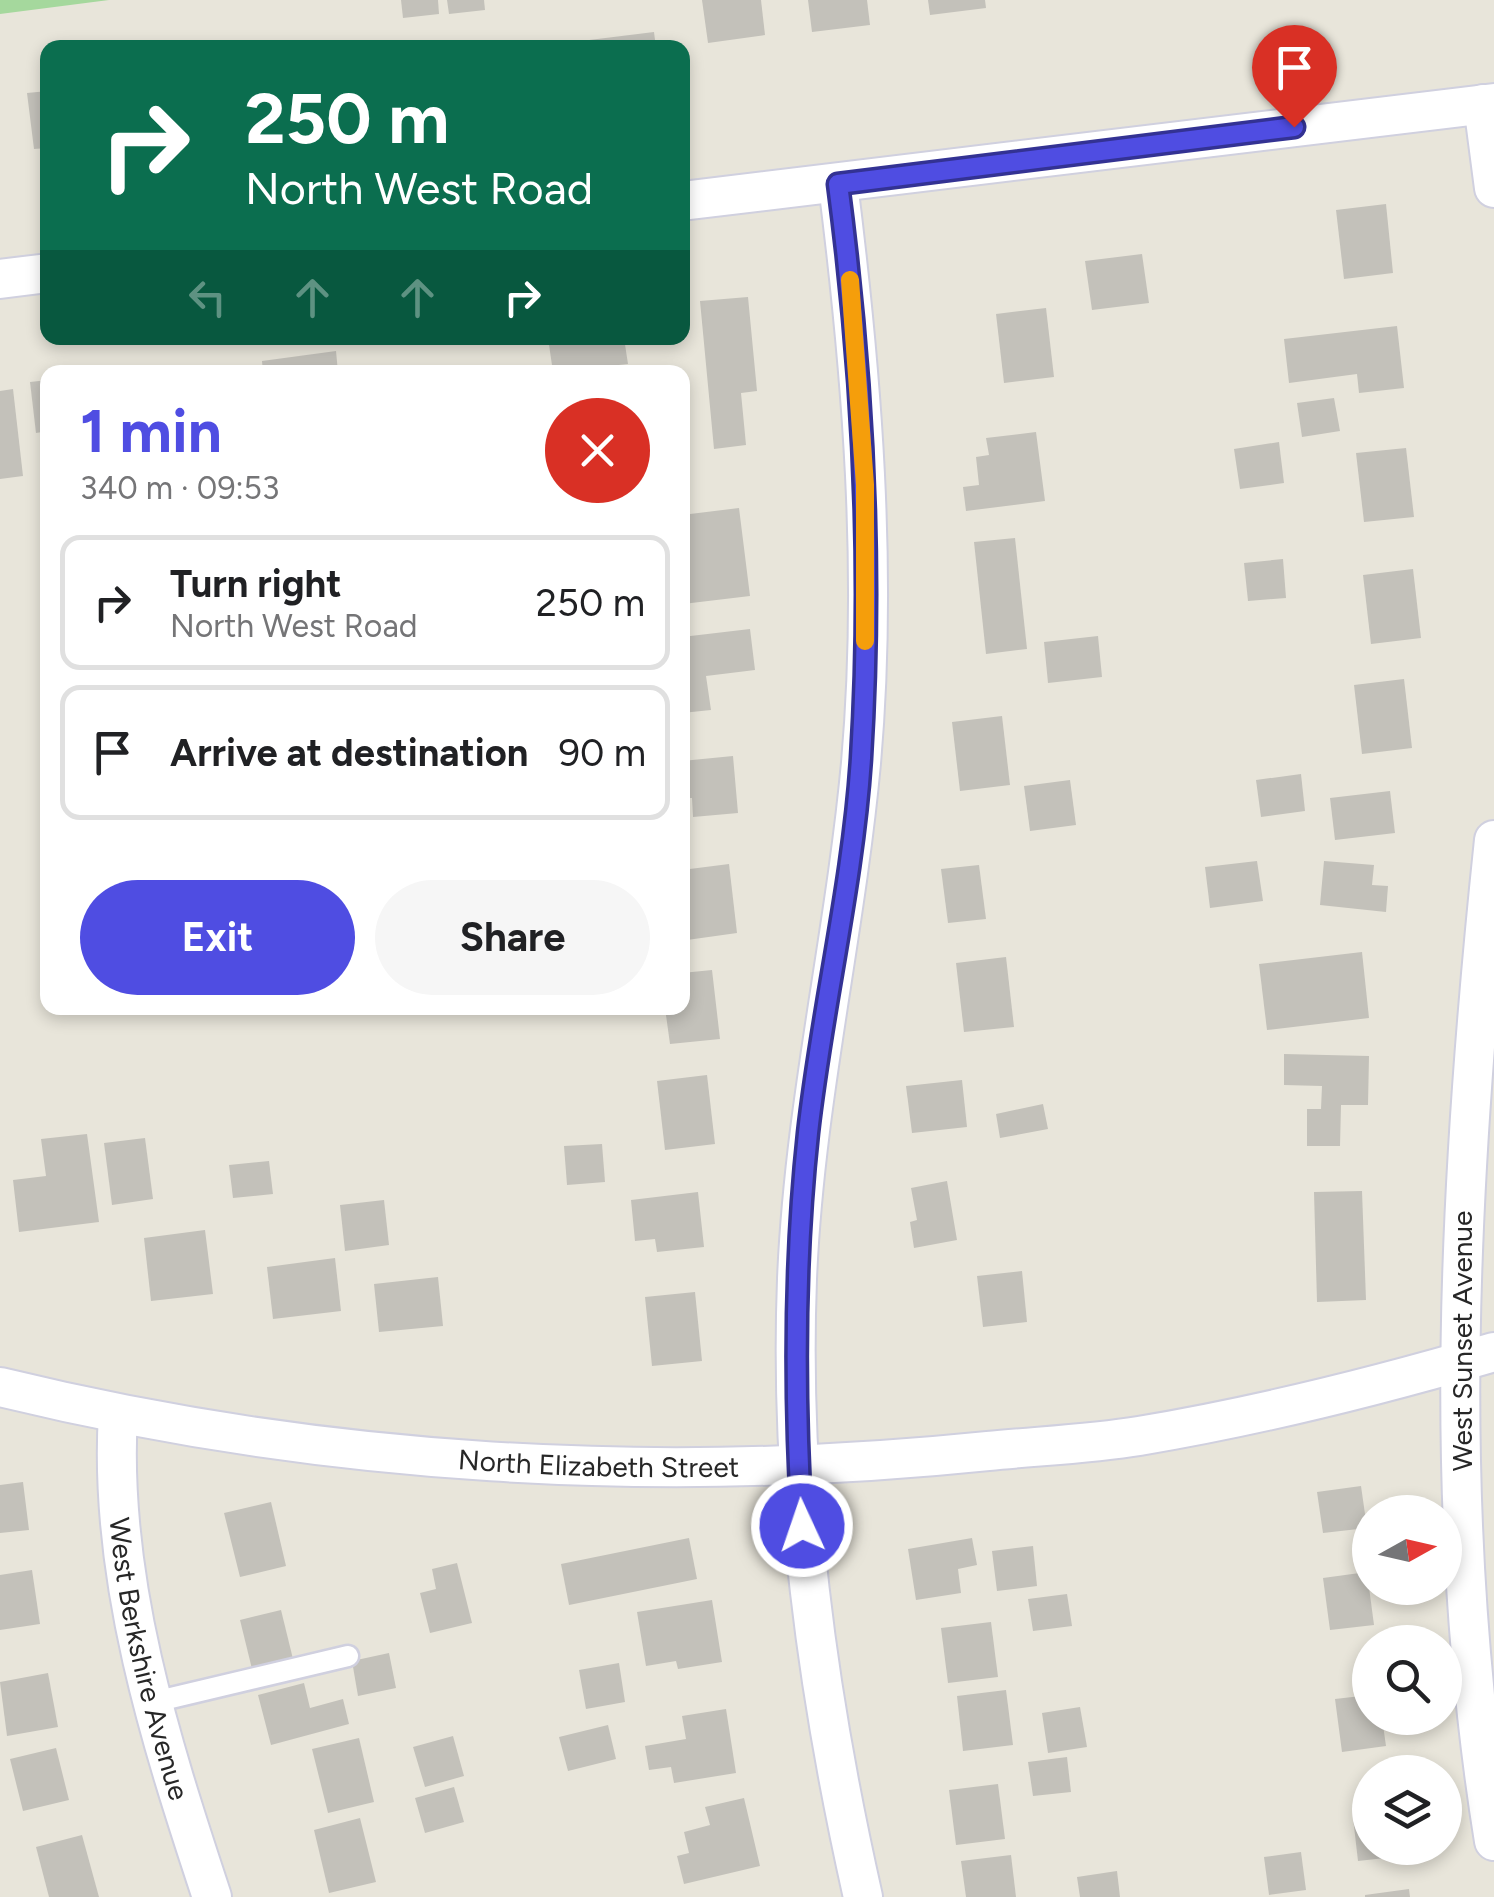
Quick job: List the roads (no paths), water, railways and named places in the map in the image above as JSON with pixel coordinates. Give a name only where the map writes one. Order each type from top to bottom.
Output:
[{"type":"street","points":[[690,201],[1489,103],[1494,188]]},
{"type":"street","points":[[838,184],[850,281],[865,485],[866,629],[861,761],[807,1150],[798,1276],[798,1464],[804,1556],[824,1706],[863,1897]]},
{"type":"street","points":[[0,279],[40,275]]},
{"type":"street","name":"West Sunset Avenue","points":[[1494,840],[1466,1128],[1458,1362],[1463,1546],[1494,1841]]},
{"type":"street","name":"North Elizabeth Street","points":[[0,1387],[118,1414],[354,1451],[448,1459],[638,1466],[887,1462],[1138,1436],[1303,1402],[1494,1352]]},
{"type":"street","name":"West Berkshire Avenue","points":[[118,1414],[115,1465],[126,1564],[172,1778],[212,1897]]},
{"type":"lane","points":[[154,1702],[348,1656]]}]
